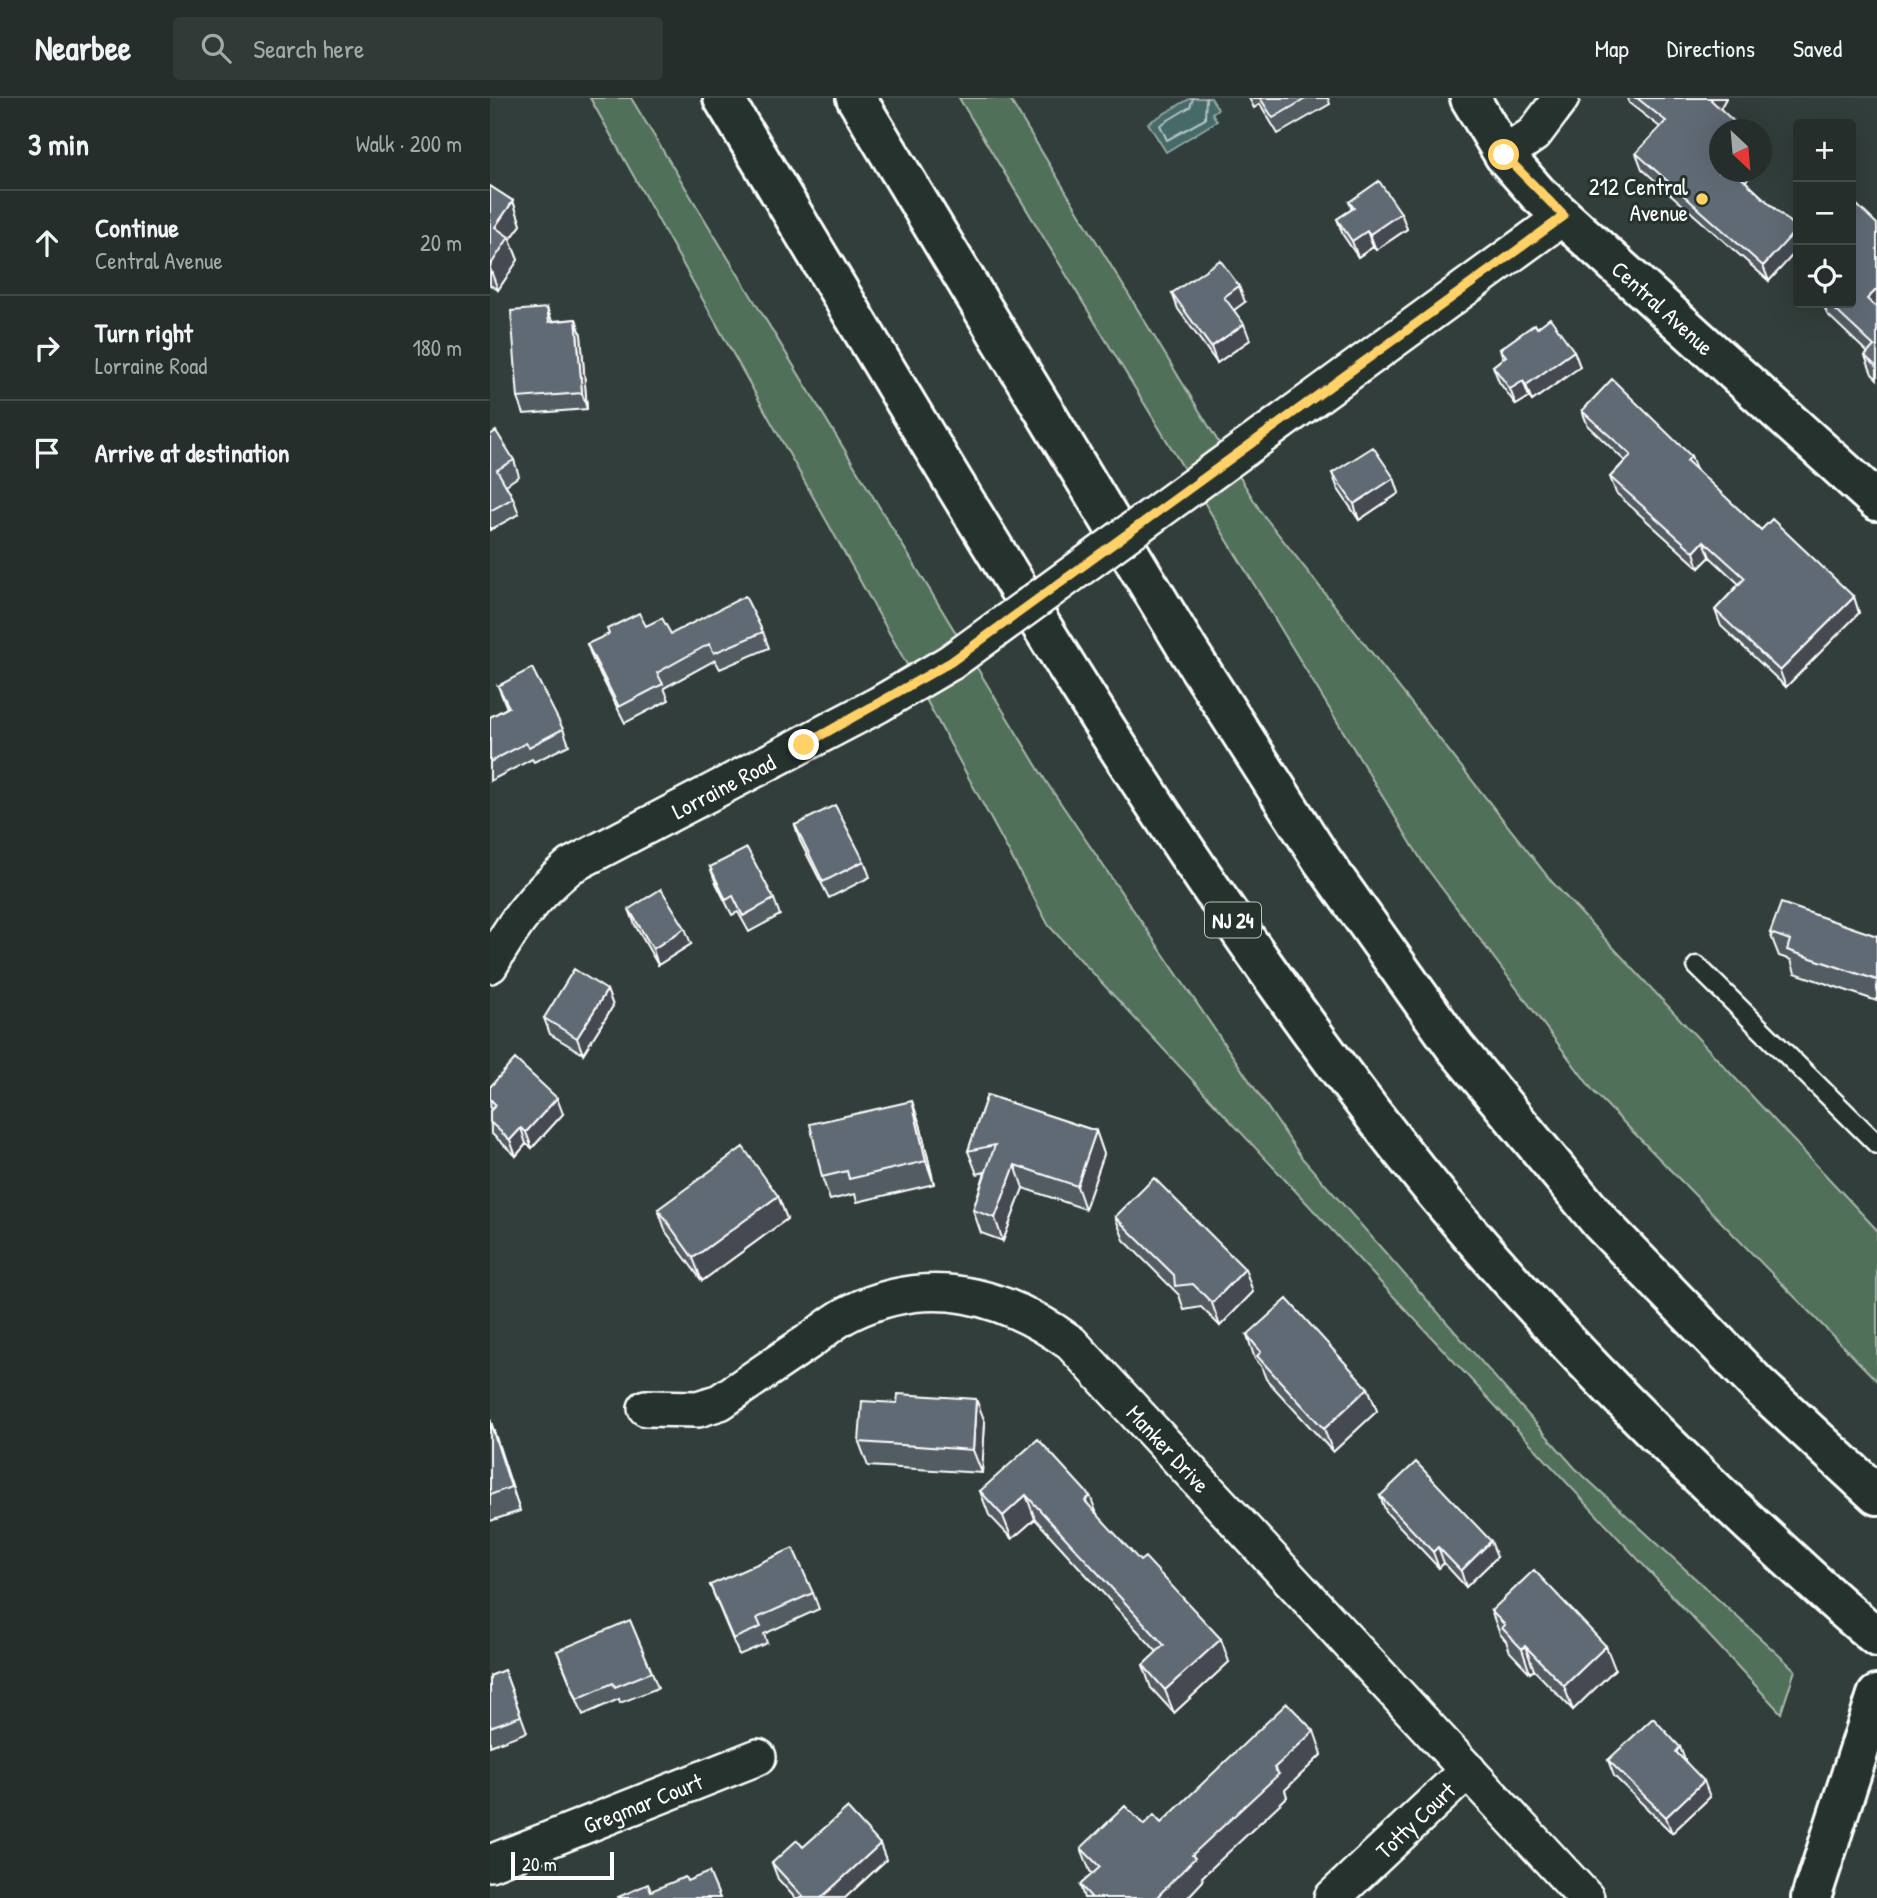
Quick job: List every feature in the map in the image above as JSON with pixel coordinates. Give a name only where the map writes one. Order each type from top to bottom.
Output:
[{"type":"main road","name":"NJ 24","points":[[723,98],[1098,715],[1238,929],[1373,1115],[1535,1308],[1692,1469],[1877,1637]]},
{"type":"main road","points":[[856,98],[1188,650],[1322,860],[1455,1047],[1601,1223],[1758,1385],[1877,1495]]},
{"type":"main road","name":"Central Avenue","points":[[1470,98],[1504,155],[1564,216],[1877,501]]},
{"type":"main road","points":[[1811,1898],[1877,1695]]},
{"type":"street","points":[[1504,155],[1534,134],[1561,98]]},
{"type":"street","name":"Lorraine Road","points":[[490,965],[514,921],[540,891],[570,866],[868,711],[951,662],[1564,216]]},
{"type":"street","name":"Manker Drive","points":[[646,1408],[698,1409],[720,1402],[849,1313],[886,1298],[925,1292],[964,1294],[1003,1303],[1039,1320],[1071,1342],[1586,1898]]},
{"type":"street","name":"Gregmar Court","points":[[490,1863],[758,1757]]},
{"type":"street","name":"Totty Court","points":[[1332,1898],[1468,1770]]},
{"type":"lane","points":[[1697,966],[1877,1144]]},
{"type":"green space","points":[[590,98],[631,98],[1047,783],[1302,1158],[1575,1468],[1795,1670],[1781,1713],[1049,926],[915,679]]},
{"type":"green space","points":[[959,98],[1009,98],[1261,512],[1552,882],[1877,1230],[1877,1381],[1594,1092],[1423,863]]},
{"type":"water","points":[[1191,98],[1211,98],[1218,109],[1212,113],[1217,121],[1166,152],[1148,123]]},
{"type":"building","points":[[1260,98],[1307,98],[1273,118]]},
{"type":"building","points":[[1637,98],[1712,98],[1731,119],[1709,119],[1709,182],[1746,182],[1793,225],[1793,233],[1763,266],[1636,153],[1666,121]]},
{"type":"building","points":[[1379,181],[1401,213],[1370,234],[1367,231],[1352,241],[1337,219],[1354,208],[1349,202]]},
{"type":"building","points":[[490,186],[513,201],[495,227],[509,237],[490,266]]},
{"type":"building","points":[[1856,206],[1877,224],[1877,289],[1867,299],[1877,308],[1877,367],[1865,356],[1874,346],[1833,308],[1856,308]]},
{"type":"building","points":[[1220,260],[1239,286],[1224,297],[1244,324],[1211,347],[1172,293]]},
{"type":"building","points":[[547,308],[549,322],[576,319],[582,393],[518,398],[511,311]]},
{"type":"building","points":[[1550,318],[1574,351],[1526,385],[1523,381],[1510,389],[1493,366],[1506,356],[1500,349],[1535,324],[1537,328]]},
{"type":"building","points":[[1612,379],[1691,456],[1687,461],[1761,530],[1772,519],[1854,597],[1780,671],[1715,610],[1745,578],[1704,541],[1694,552],[1610,477],[1631,455],[1582,411]]},
{"type":"building","points":[[496,431],[514,460],[497,470],[513,498],[490,511],[490,435]]},
{"type":"building","points":[[1373,447],[1394,478],[1354,504],[1332,473]]},
{"type":"building","points":[[745,596],[763,632],[714,653],[709,644],[657,673],[663,684],[619,707],[587,644],[609,634],[607,629],[639,613],[646,626],[662,618],[671,634]]},
{"type":"building","points":[[532,668],[563,729],[529,747],[526,743],[490,762],[490,717],[509,707],[498,686]]},
{"type":"building","points":[[835,805],[864,861],[823,882],[795,825]]},
{"type":"building","points":[[747,848],[774,899],[743,916],[733,896],[726,900],[710,867]]},
{"type":"building","points":[[661,889],[685,928],[653,949],[629,909]]},
{"type":"building","points":[[1781,903],[1877,936],[1877,980],[1787,950],[1790,940],[1770,933]]},
{"type":"building","points":[[574,969],[607,990],[577,1038],[544,1018]]},
{"type":"building","points":[[515,1059],[557,1098],[526,1132],[521,1128],[510,1140],[490,1122],[490,1111],[496,1105],[490,1099],[490,1087]]},
{"type":"building","points":[[987,1095],[1096,1131],[1077,1186],[1015,1165],[995,1218],[973,1210],[995,1145],[968,1151]]},
{"type":"building","points":[[912,1101],[926,1161],[849,1179],[847,1171],[822,1177],[810,1124]]},
{"type":"building","points":[[743,1147],[778,1196],[693,1258],[658,1209]]},
{"type":"building","points":[[1154,1178],[1245,1269],[1212,1303],[1193,1284],[1175,1286],[1174,1275],[1115,1217]]},
{"type":"building","points":[[1287,1299],[1368,1388],[1324,1429],[1257,1356],[1261,1352],[1247,1335]]},
{"type":"building","points":[[898,1394],[976,1399],[973,1450],[859,1442],[862,1401],[897,1403]]},
{"type":"building","points":[[490,1422],[511,1487],[490,1495]]},
{"type":"building","points":[[1038,1439],[1090,1496],[1085,1501],[1140,1561],[1145,1557],[1221,1639],[1165,1690],[1143,1665],[1164,1645],[1026,1495],[1003,1516],[980,1491]]},
{"type":"building","points":[[1416,1462],[1491,1541],[1461,1571],[1438,1547],[1433,1552],[1380,1496]]},
{"type":"building","points":[[793,1548],[813,1593],[757,1618],[761,1627],[733,1639],[710,1585]]},
{"type":"building","points":[[1534,1570],[1606,1646],[1564,1686],[1525,1646],[1522,1649],[1502,1628],[1505,1625],[1491,1611]]},
{"type":"building","points":[[630,1620],[652,1672],[615,1687],[613,1683],[577,1699],[557,1651]]},
{"type":"building","points":[[504,1670],[521,1716],[490,1727],[490,1676]]},
{"type":"building","points":[[1287,1703],[1314,1731],[1274,1768],[1279,1774],[1192,1855],[1195,1858],[1156,1898],[1092,1898],[1080,1885],[1100,1867],[1081,1848],[1125,1806],[1144,1825],[1154,1815],[1161,1823]]},
{"type":"building","points":[[1653,1718],[1680,1747],[1676,1752],[1704,1781],[1666,1817],[1608,1760]]},
{"type":"building","points":[[847,1808],[880,1844],[821,1898],[804,1898],[772,1863],[797,1840],[803,1847]]},
{"type":"building","points":[[709,1872],[720,1898],[618,1897],[648,1884],[651,1891],[685,1877],[687,1881]]},
{"type":"place","name":"212 Central Avenue","points":[[1702,199]]},
{"type":"route","points":[[804,745],[951,662],[1564,216],[1538,194],[1504,155]]}]
